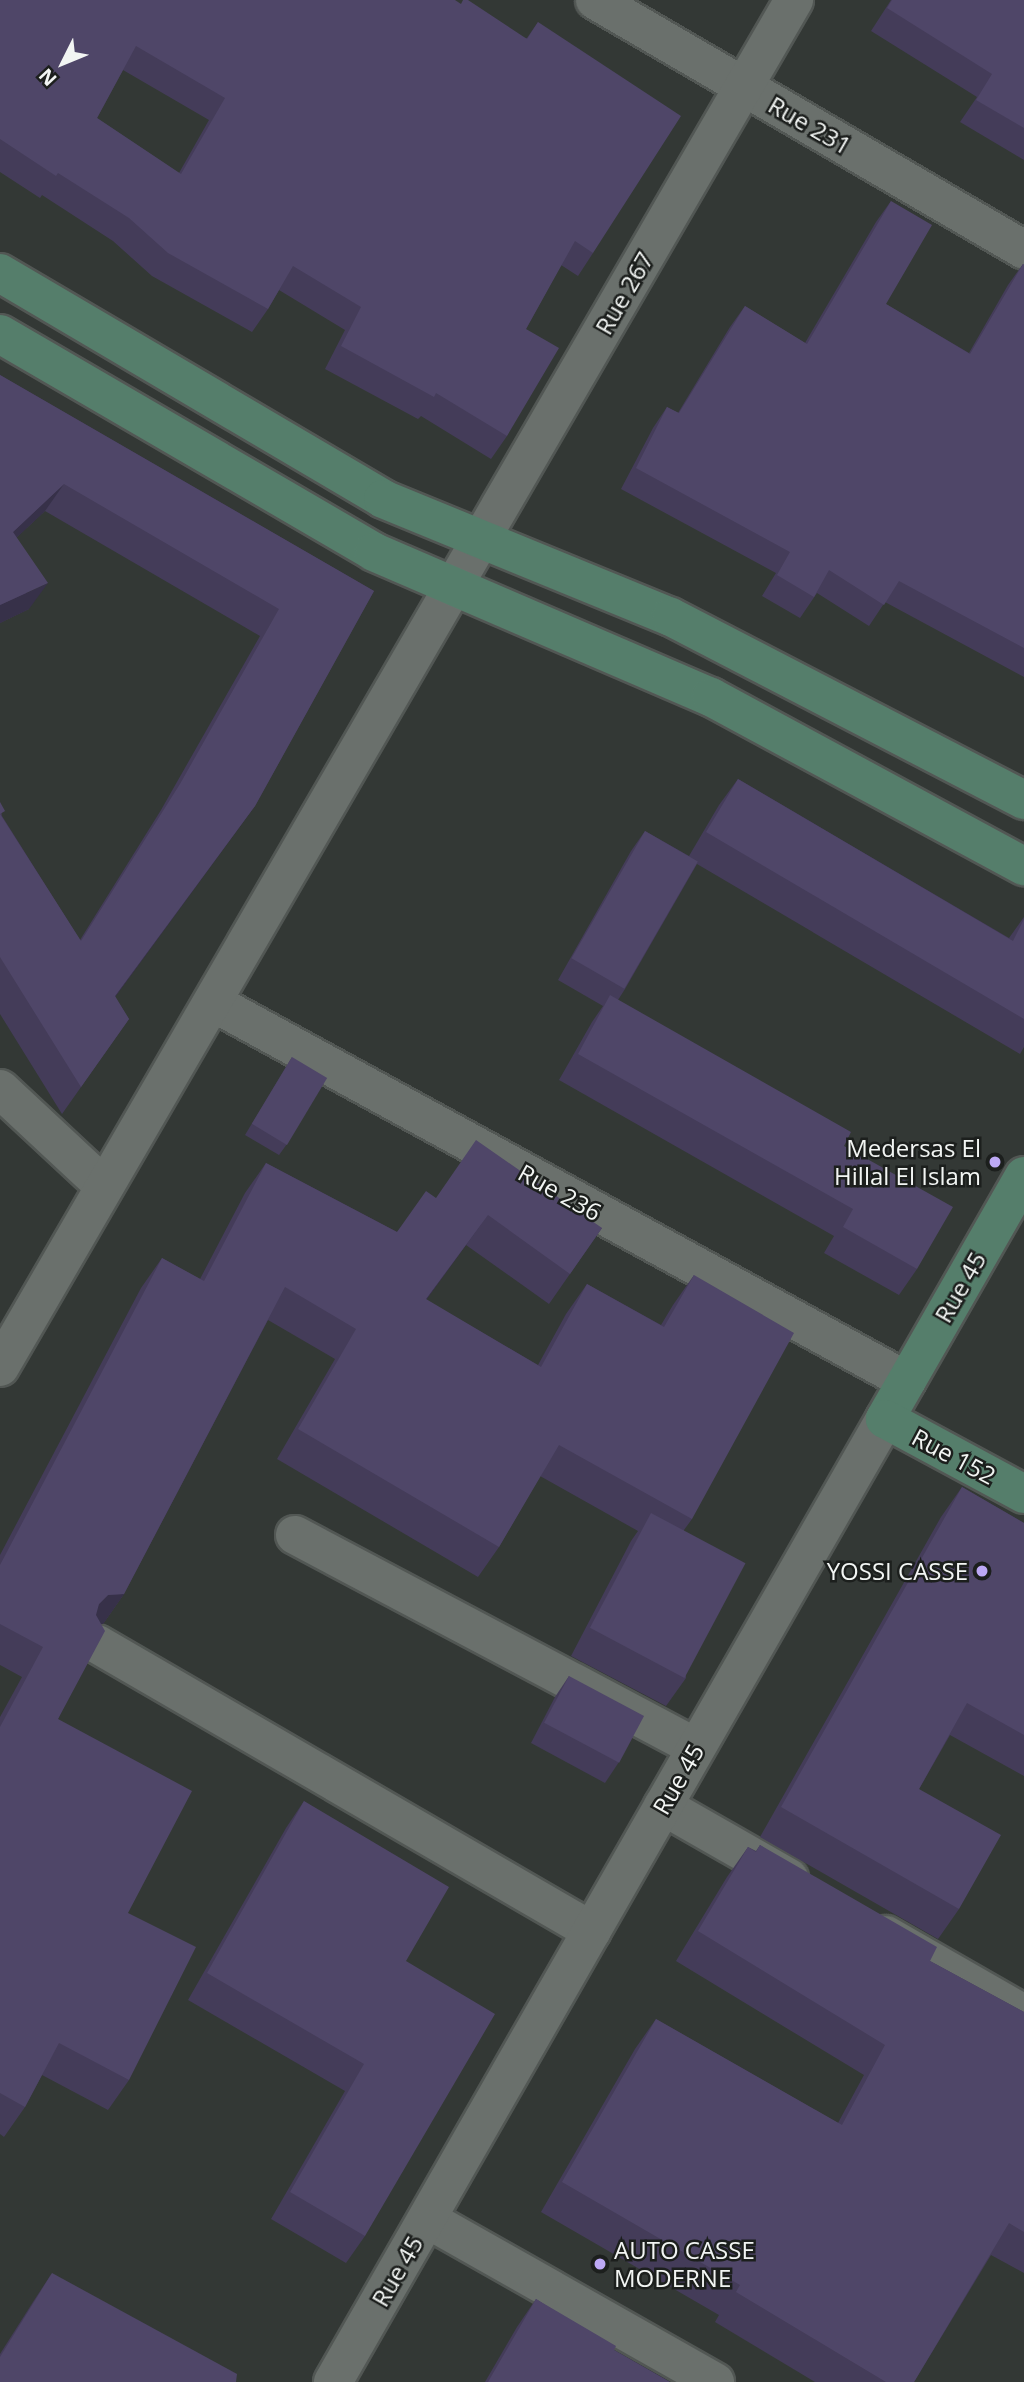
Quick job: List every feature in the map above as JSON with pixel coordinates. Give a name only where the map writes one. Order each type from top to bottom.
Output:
[{"type":"main road","points":[[0,273],[383,499],[671,617],[1024,800]]},
{"type":"main road","points":[[0,334],[374,552],[711,697],[1024,866]]},
{"type":"main road","name":"Rue 45","points":[[885,1419],[1024,1176]]},
{"type":"main road","name":"Rue 152","points":[[885,1419],[1024,1494]]},
{"type":"street","name":"Rue 231","points":[[595,0],[1024,250]]},
{"type":"street","name":"Rue 267","points":[[0,1367],[214,1003],[794,0]]},
{"type":"street","name":"Rue 236","points":[[214,1003],[906,1381]]},
{"type":"street","points":[[0,1089],[104,1186]]},
{"type":"street","name":"Rue 45","points":[[333,2382],[885,1419]]},
{"type":"street","points":[[295,1535],[696,1748]]},
{"type":"street","points":[[97,1644],[592,1931]]},
{"type":"street","points":[[663,1805],[820,1896]]},
{"type":"street","points":[[856,1917],[1024,2014]]},
{"type":"street","points":[[427,2219],[715,2382]]},
{"type":"building","points":[[0,0],[455,0],[461,4],[463,0],[468,0],[527,39],[538,22],[681,116],[593,253],[575,241],[526,329],[559,348],[507,436],[436,393],[434,397],[341,346],[361,307],[293,266],[268,309],[168,253],[129,218],[58,173],[56,176],[0,139]],"holes":[[[136,46],[225,98],[181,174],[97,118]]]},
{"type":"building","points":[[892,0],[1024,0],[1024,128],[976,100],[992,74],[887,8]]},
{"type":"building","points":[[891,201],[932,225],[886,304],[970,354],[1024,265],[1024,648],[899,581],[884,605],[829,570],[814,597],[777,575],[790,552],[636,468],[667,407],[679,413],[745,306],[807,344]]},
{"type":"building","points":[[0,375],[374,591],[255,806],[115,996],[129,1019],[81,1087],[0,957],[0,814],[81,941],[180,784],[279,609],[64,484],[13,532],[48,583],[0,605]]},
{"type":"building","points":[[738,779],[1013,941],[1024,919],[1024,1019],[706,832]]},
{"type":"building","points":[[645,831],[698,862],[624,989],[572,958]]},
{"type":"building","points":[[610,995],[851,1132],[844,1146],[953,1207],[917,1269],[843,1227],[853,1209],[578,1054]]},
{"type":"building","points":[[292,1057],[327,1078],[287,1145],[252,1124]]},
{"type":"building","points":[[476,1140],[602,1228],[570,1274],[488,1215],[426,1299],[541,1367],[587,1284],[664,1327],[694,1275],[794,1333],[692,1519],[559,1445],[499,1547],[298,1429],[356,1329],[285,1287],[124,1594],[108,1595],[99,1604],[96,1615],[105,1631],[58,1719],[192,1791],[128,1913],[196,1947],[129,2080],[59,2043],[25,2107],[0,2093],[0,1727],[43,1647],[0,1624],[0,1565],[162,1258],[204,1281],[266,1163],[397,1232],[426,1191],[436,1198]]},
{"type":"building","points":[[962,1487],[1024,1523],[1024,1735],[967,1703],[919,1789],[1001,1835],[959,1909],[781,1807]]},
{"type":"building","points":[[651,1513],[745,1563],[684,1678],[590,1628]]},
{"type":"building","points":[[569,1676],[644,1716],[619,1763],[544,1723]]},
{"type":"building","points":[[304,1801],[449,1887],[406,1961],[495,2014],[365,2236],[290,2192],[364,2064],[207,1973]]},
{"type":"building","points":[[760,1845],[937,1947],[930,1961],[1024,2012],[1024,2232],[1009,2223],[914,2382],[886,2382],[736,2292],[740,2285],[562,2182],[656,2019],[842,2125],[885,2045],[698,1931],[748,1847],[756,1852]]},
{"type":"building","points":[[52,2273],[237,2374],[236,2382],[0,2382],[0,2357]]},
{"type":"building","points":[[536,2299],[616,2346],[614,2350],[670,2382],[488,2382]]},
{"type":"place","name":"Medersas El Hillal El Islam","points":[[995,1162]]},
{"type":"place","name":"YOSSI CASSE","points":[[982,1571]]},
{"type":"place","name":"AUTO CASSE MODERNE","points":[[600,2264]]}]
